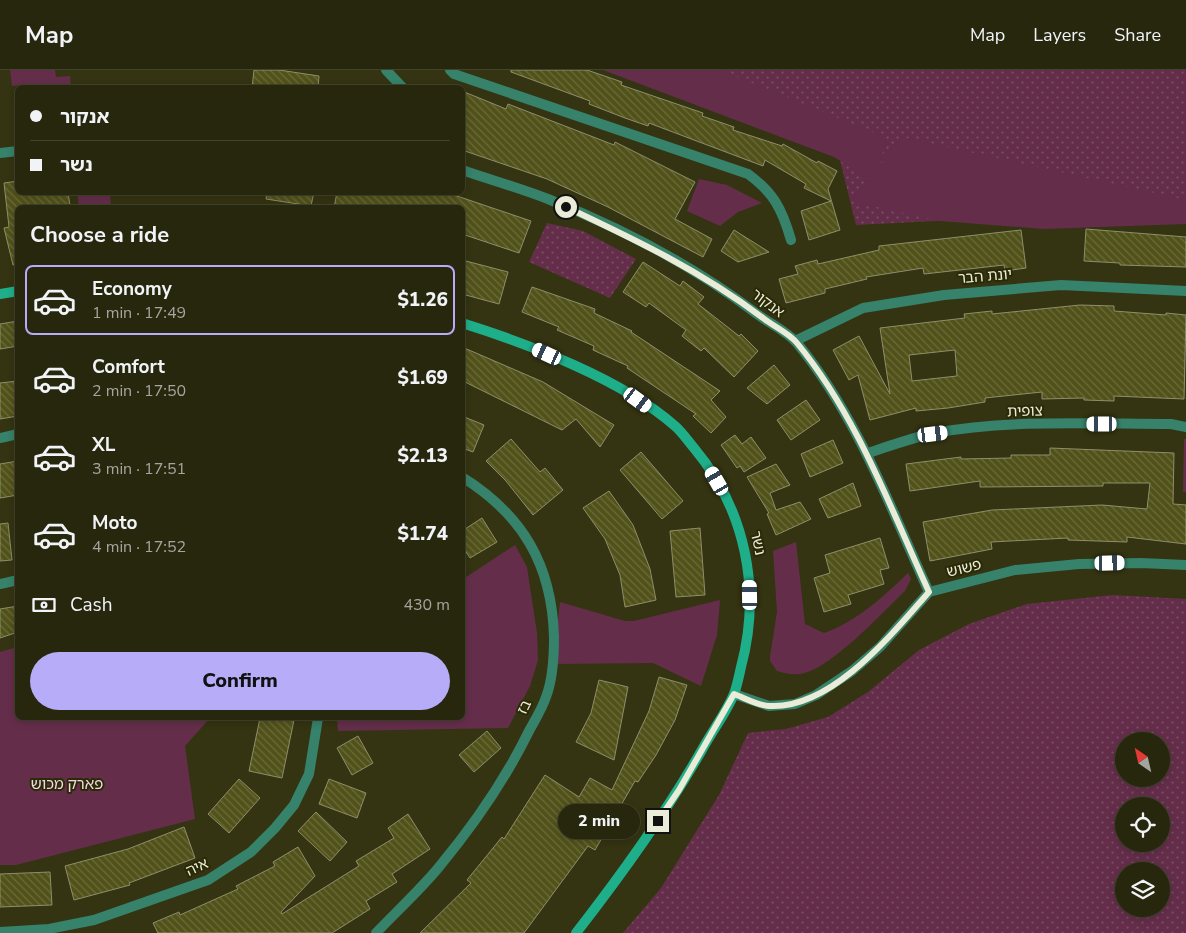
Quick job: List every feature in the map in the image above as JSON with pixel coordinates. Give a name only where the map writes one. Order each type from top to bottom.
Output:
[{"type":"street","points":[[386,70],[400,85]]},
{"type":"street","points":[[450,70],[454,74],[748,174],[774,197],[784,217],[790,240]]},
{"type":"street","points":[[0,153],[15,151]]},
{"type":"street","name":"אנקור","points":[[465,171],[549,200],[648,245],[730,293],[796,341],[839,404],[868,453],[880,487],[929,592]]},
{"type":"street","name":"יונת הבר","points":[[796,341],[863,308],[944,294],[1061,285],[1186,291]]},
{"type":"street","points":[[0,294],[15,292]]},
{"type":"street","name":"נשר","points":[[465,324],[517,340],[592,375],[638,400],[676,427],[708,465],[727,498],[744,540],[750,580],[747,644],[734,694],[679,790],[616,882],[576,933]]},
{"type":"street","name":"צופית","points":[[868,453],[933,434],[989,427],[1067,424],[1171,424],[1186,427]]},
{"type":"street","points":[[0,438],[15,435]]},
{"type":"street","name":"בז","points":[[376,933],[439,867],[512,766],[548,691],[554,654],[554,638],[553,613],[545,574],[535,550],[517,525],[486,492],[465,479]]},
{"type":"street","name":"פשוש","points":[[929,592],[1015,570],[1079,564],[1140,563],[1186,565]]},
{"type":"street","points":[[0,584],[15,581]]},
{"type":"street","points":[[734,694],[769,706],[795,704],[816,695],[852,672],[880,647],[929,592]]},
{"type":"street","name":"איה","points":[[0,932],[49,929],[94,920],[208,880],[251,852],[276,828],[294,805],[309,774],[318,720]]},
{"type":"green space","points":[[10,70],[55,70],[56,77],[70,76],[71,85],[31,84],[12,86]]},
{"type":"green space","points":[[603,70],[720,70],[887,138],[879,166],[902,137],[1186,200],[1186,224],[1044,229],[940,221],[850,201],[868,179],[834,157]]},
{"type":"green space","points":[[674,70],[1186,70],[1186,208],[856,225],[833,132]]},
{"type":"green space","points":[[699,179],[727,185],[762,203],[738,212],[720,226],[687,211]]},
{"type":"green space","points":[[77,195],[110,195],[111,205],[79,205]]},
{"type":"green space","points":[[547,223],[583,231],[636,259],[610,298],[529,262]]},
{"type":"green space","points":[[1184,439],[1186,439],[1186,492],[1183,492]]},
{"type":"green space","points":[[796,542],[805,624],[824,633],[858,615],[908,573],[911,579],[905,591],[855,640],[825,663],[811,671],[799,674],[777,671],[770,661],[777,612],[773,551]]},
{"type":"green space","points":[[515,545],[527,567],[537,633],[538,660],[530,686],[508,728],[338,731],[337,720],[465,720],[465,578]]},
{"type":"green space","points":[[1113,595],[1186,599],[1186,933],[623,933],[661,888],[719,795],[748,733],[786,729],[828,717],[868,692],[919,650],[969,624],[1027,604]]},
{"type":"green space","points":[[720,600],[717,635],[701,686],[653,663],[553,664],[560,602],[625,621],[634,621]]},
{"type":"green space","name":"פארק מכוש","points":[[15,648],[15,720],[208,720],[185,746],[195,819],[16,865],[0,865],[0,652]]},
{"type":"building","points":[[254,70],[279,70],[319,76],[318,85],[252,85]]},
{"type":"building","points":[[511,70],[587,70],[622,82],[621,85],[703,113],[702,116],[734,127],[733,130],[782,146],[783,144],[817,163],[818,161],[837,171],[828,189],[840,230],[809,240],[801,211],[831,201],[804,188],[806,184],[765,160],[763,166],[649,123],[648,126],[625,118],[589,104],[590,101],[511,72]]},
{"type":"building","points":[[465,92],[506,109],[508,104],[614,145],[615,142],[695,182],[675,219],[712,239],[703,257],[608,207],[547,179],[465,151]]},
{"type":"building","points":[[15,181],[15,195],[68,195],[70,205],[15,205],[15,265],[13,265],[4,228],[9,227],[4,183]]},
{"type":"building","points":[[267,195],[313,195],[311,205],[266,199]]},
{"type":"building","points":[[336,195],[454,195],[531,221],[519,253],[465,235],[465,205],[335,205]]},
{"type":"building","points":[[1086,229],[1186,237],[1186,267],[1120,265],[1120,263],[1084,261]]},
{"type":"building","points":[[734,230],[769,252],[738,262],[721,251]]},
{"type":"building","points":[[1021,230],[1026,268],[1005,271],[1004,265],[924,274],[923,268],[866,277],[867,279],[825,289],[825,293],[786,303],[779,279],[798,274],[795,266],[817,260],[818,264],[879,250],[879,246]]},
{"type":"building","points":[[465,261],[508,272],[499,304],[465,295]]},
{"type":"building","points":[[643,262],[680,286],[683,281],[704,297],[698,304],[739,336],[741,334],[758,351],[734,377],[704,348],[701,351],[682,336],[686,330],[649,303],[646,307],[623,292]]},
{"type":"building","points":[[532,287],[595,309],[594,313],[632,331],[720,391],[711,400],[726,417],[711,433],[693,416],[696,414],[627,368],[628,366],[593,350],[594,346],[557,330],[559,327],[522,312]]},
{"type":"building","points":[[1080,305],[1114,306],[1114,311],[1186,315],[1184,399],[1114,396],[1114,401],[1084,400],[1084,398],[1042,399],[1042,392],[985,398],[985,402],[948,408],[916,411],[916,408],[870,420],[858,375],[849,380],[833,350],[859,336],[890,394],[880,328],[965,318],[964,314],[992,311],[992,314]],"holes":[[[955,350],[957,376],[912,381],[909,355]]]},
{"type":"building","points":[[15,322],[15,346],[0,349],[0,324]]},
{"type":"building","points":[[465,348],[543,382],[614,425],[600,447],[576,419],[562,430],[465,381]]},
{"type":"building","points":[[774,365],[790,385],[767,404],[747,388]]},
{"type":"building","points":[[15,381],[15,416],[0,419],[0,383]]},
{"type":"building","points":[[806,400],[820,420],[791,440],[777,420]]},
{"type":"building","points":[[465,417],[484,425],[473,452],[465,449]]},
{"type":"building","points":[[735,435],[742,444],[751,437],[766,458],[744,472],[740,466],[737,468],[721,445]]},
{"type":"building","points":[[511,439],[540,472],[545,468],[563,490],[533,515],[506,481],[486,461]]},
{"type":"building","points":[[833,440],[843,463],[810,477],[801,454]]},
{"type":"building","points":[[1050,448],[1174,453],[1173,504],[1186,505],[1186,544],[1127,537],[1127,542],[1068,540],[1068,538],[991,542],[992,549],[930,561],[923,522],[992,510],[1102,505],[1147,509],[1150,483],[1103,483],[1103,486],[980,487],[980,481],[910,491],[906,464],[961,457],[961,459],[1011,458],[1011,455],[1050,455]]},
{"type":"building","points":[[641,452],[683,501],[662,519],[620,470]]},
{"type":"building","points":[[15,462],[15,496],[0,498],[0,464]]},
{"type":"building","points":[[776,464],[790,485],[770,493],[776,510],[800,502],[811,519],[776,535],[767,514],[769,513],[747,477]]},
{"type":"building","points":[[853,483],[861,506],[828,518],[819,499]]},
{"type":"building","points":[[609,491],[633,525],[650,569],[656,600],[625,607],[620,575],[605,539],[583,508]]},
{"type":"building","points":[[482,518],[497,542],[470,558],[465,550],[465,529]]},
{"type":"building","points":[[8,523],[12,560],[0,561],[0,524]]},
{"type":"building","points":[[700,528],[705,595],[676,597],[670,531]]},
{"type":"building","points":[[880,538],[889,568],[880,570],[884,584],[848,595],[851,604],[824,612],[814,578],[830,573],[825,555]]},
{"type":"building","points":[[15,606],[15,633],[0,638],[0,609]]},
{"type":"building","points":[[659,677],[687,685],[675,720],[656,755],[638,782],[635,781],[595,850],[588,846],[524,933],[420,933],[471,883],[467,880],[502,837],[504,839],[545,775],[579,797],[590,778],[612,790],[649,711]]},
{"type":"building","points":[[599,680],[628,687],[614,760],[576,742],[591,713]]},
{"type":"building","points":[[260,720],[294,720],[282,778],[249,771]]},
{"type":"building","points":[[487,731],[501,748],[474,772],[459,755]]},
{"type":"building","points":[[358,736],[373,763],[352,775],[337,748]]},
{"type":"building","points":[[239,779],[260,798],[229,833],[208,814]]},
{"type":"building","points":[[329,779],[366,793],[357,818],[319,804]]},
{"type":"building","points":[[316,812],[347,842],[330,861],[298,831]]},
{"type":"building","points":[[408,814],[430,849],[392,874],[397,882],[366,901],[370,909],[332,933],[158,933],[153,923],[179,912],[180,915],[238,889],[236,886],[275,866],[273,862],[298,847],[315,876],[281,912],[282,914],[359,866],[356,861],[394,838],[388,828]]},
{"type":"building","points":[[184,827],[195,858],[129,883],[130,885],[74,900],[65,866],[128,849]]},
{"type":"building","points":[[50,872],[52,905],[0,907],[0,874]]},
{"type":"route","points":[[566,207],[648,245],[730,293],[796,341],[839,404],[868,453],[880,487],[929,592],[880,647],[852,672],[816,695],[795,704],[769,706],[734,694],[679,790],[658,821]]}]
